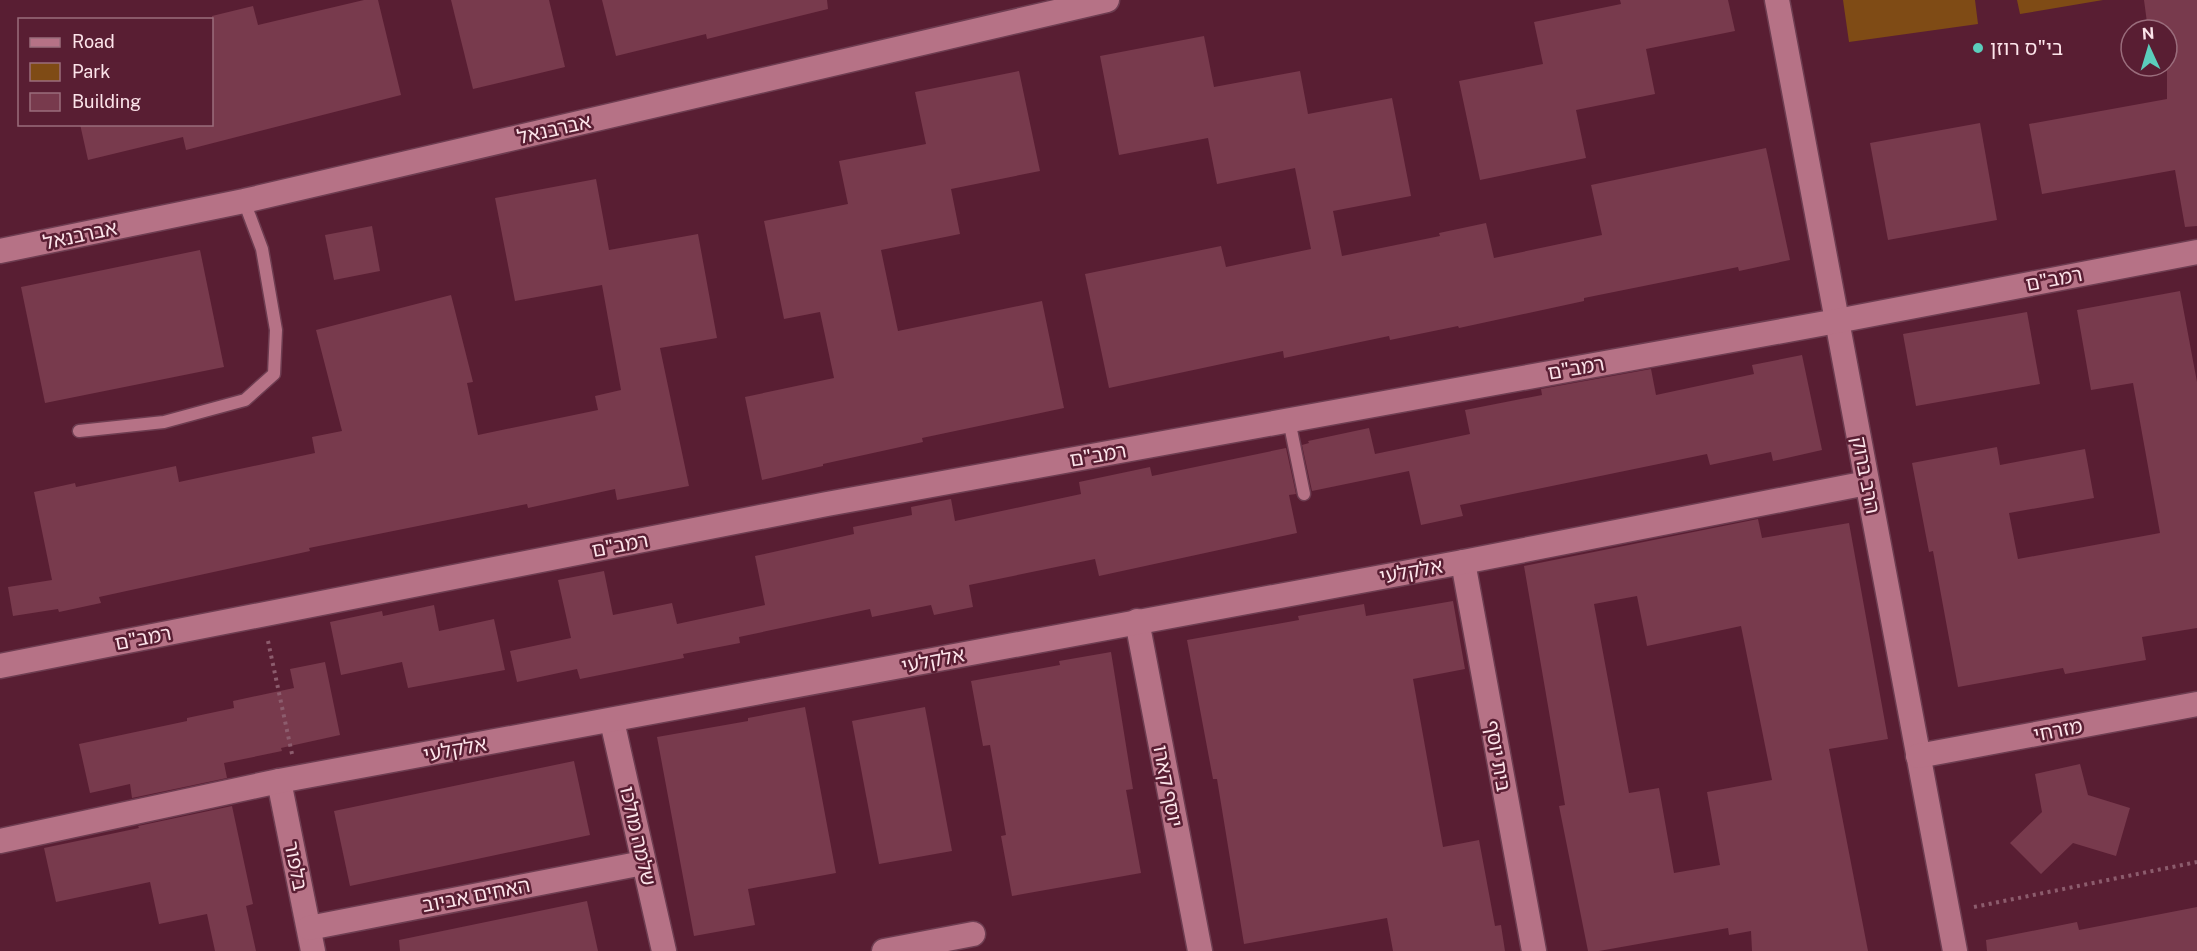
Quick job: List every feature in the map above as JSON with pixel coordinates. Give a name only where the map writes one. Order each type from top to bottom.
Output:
[{"type":"street","name":"אברבנאל","points":[[0,251],[244,201],[1107,0]]},
{"type":"street","name":"הרב ברוק","points":[[1777,0],[1955,951]]},
{"type":"street","name":"רמב\"ם","points":[[0,666],[827,504],[1837,321],[2197,252]]},
{"type":"street","name":"אלקלעי","points":[[0,841],[288,780],[1463,562],[1867,483]]},
{"type":"street","name":"בית יוסף","points":[[1463,562],[1534,951]]},
{"type":"street","name":"יוסף קארו","points":[[1137,621],[1200,951]]},
{"type":"street","name":"מזרחי","points":[[1918,756],[2197,704]]},
{"type":"street","name":"שלמה מולכו","points":[[612,721],[664,951]]},
{"type":"street","name":"בלפור","points":[[288,780],[311,940]]},
{"type":"street","name":"האחים אביוב","points":[[311,940],[644,862]]},
{"type":"street","points":[[884,951],[973,934]]},
{"type":"lane","points":[[79,431],[164,423],[245,400],[274,374],[276,330],[262,249],[244,201]]},
{"type":"lane","points":[[1289,420],[1304,494]]},
{"type":"path","points":[[263,615],[288,780]]},
{"type":"path","points":[[1947,912],[2197,862]]},
{"type":"green space","points":[[1843,0],[1975,0],[1978,24],[1849,42]]},
{"type":"green space","points":[[2017,0],[2103,0],[2020,14]]},
{"type":"building","points":[[364,0],[378,0],[401,95],[186,150],[183,137],[88,160],[80,126],[213,126],[212,16],[253,6],[258,25]]},
{"type":"building","points":[[451,0],[549,0],[565,67],[473,89]]},
{"type":"building","points":[[602,0],[827,0],[828,9],[707,39],[706,34],[616,56]]},
{"type":"building","points":[[1620,0],[1728,0],[1735,31],[1646,49],[1655,94],[1576,110],[1586,158],[1480,180],[1459,81],[1543,64],[1534,22],[1621,4]]},
{"type":"building","points":[[2144,0],[2197,0],[2197,226],[2185,227],[2175,170],[2042,194],[2029,124],[2167,99],[2167,78],[2179,78],[2179,18],[2146,18]]},
{"type":"building","points":[[1204,36],[1214,87],[1300,71],[1308,114],[1392,98],[1411,196],[1333,211],[1342,256],[1440,236],[1439,233],[1486,223],[1494,258],[1602,235],[1591,185],[1766,148],[1790,260],[1739,271],[1738,267],[1584,298],[1584,301],[1459,328],[1458,326],[1390,340],[1389,336],[1284,358],[1283,351],[1109,388],[1085,274],[1221,246],[1226,267],[1311,249],[1295,168],[1217,184],[1208,138],[1119,155],[1100,56]]},
{"type":"building","points":[[1019,71],[1040,171],[951,189],[960,234],[881,250],[898,331],[1042,301],[1064,408],[922,438],[923,442],[762,480],[745,397],[834,378],[820,312],[784,319],[764,221],[848,204],[839,161],[926,144],[915,92]]},
{"type":"building","points":[[1980,123],[1997,220],[1888,240],[1870,143]]},
{"type":"building","points":[[596,179],[609,250],[698,234],[717,338],[660,348],[689,486],[617,500],[615,489],[528,508],[527,504],[309,548],[310,551],[99,597],[101,603],[59,612],[58,609],[13,616],[8,587],[52,580],[34,492],[75,483],[76,487],[176,466],[179,482],[315,453],[312,437],[342,431],[316,330],[451,295],[473,382],[467,383],[478,435],[598,410],[595,396],[621,390],[602,285],[515,301],[495,198]]},
{"type":"building","points":[[372,226],[380,271],[334,280],[325,235]]},
{"type":"building","points":[[200,250],[224,367],[45,403],[21,287]]},
{"type":"building","points":[[2180,291],[2197,382],[2197,628],[2142,637],[2146,660],[2065,674],[2063,668],[1958,687],[1933,551],[1929,552],[1912,463],[1997,447],[2000,465],[2085,449],[2094,498],[2009,513],[2018,559],[2160,533],[2133,383],[2091,390],[2077,310]]},
{"type":"building","points":[[2027,312],[2040,384],[1916,406],[1903,334]]},
{"type":"building","points":[[1802,355],[1822,450],[1773,461],[1771,452],[1710,465],[1707,454],[1460,505],[1463,516],[1421,525],[1409,471],[1312,491],[1302,445],[1309,443],[1308,441],[1369,428],[1375,454],[1470,434],[1465,410],[1542,395],[1541,389],[1651,369],[1656,395],[1754,374],[1752,365]]},
{"type":"building","points":[[1286,448],[1296,494],[1289,495],[1297,533],[1099,576],[1095,559],[969,585],[973,607],[934,615],[931,605],[872,617],[870,609],[739,637],[740,643],[683,654],[684,658],[580,679],[577,669],[517,682],[510,651],[571,638],[558,580],[604,571],[613,615],[672,603],[677,624],[765,605],[755,556],[854,534],[853,527],[912,515],[911,507],[951,499],[955,521],[1081,494],[1079,482],[1150,467],[1152,476]]},
{"type":"building","points":[[1758,519],[1762,538],[1849,523],[1888,739],[1829,749],[1868,951],[1752,951],[1751,931],[1729,935],[1728,928],[1588,951],[1559,806],[1565,805],[1524,566]],"holes":[[[1637,596],[1647,646],[1741,626],[1772,780],[1707,792],[1720,865],[1674,873],[1659,788],[1629,793],[1594,604]]]},
{"type":"building","points":[[1453,601],[1465,669],[1413,679],[1443,847],[1479,840],[1495,926],[1501,925],[1505,951],[1393,951],[1387,918],[1244,944],[1217,779],[1213,779],[1187,640],[1299,620],[1298,616],[1364,604],[1366,616]]},
{"type":"building","points":[[434,605],[439,631],[494,619],[505,670],[408,688],[402,662],[341,675],[330,622],[382,611],[383,616]]},
{"type":"building","points":[[1111,652],[1133,789],[1126,790],[1141,873],[1012,896],[1001,836],[1006,835],[990,745],[983,746],[971,681],[1060,665],[1059,661]]},
{"type":"building","points":[[325,662],[340,735],[281,748],[282,751],[224,763],[227,778],[132,798],[130,784],[90,793],[79,744],[187,721],[187,718],[234,708],[233,701],[294,688],[290,669]]},
{"type":"building","points":[[805,707],[836,873],[748,889],[755,925],[694,936],[657,737],[748,721],[748,718]]},
{"type":"building","points":[[925,707],[952,851],[879,864],[852,721]]},
{"type":"building","points":[[574,761],[590,835],[350,886],[334,811]]},
{"type":"building","points":[[2080,764],[2088,795],[2130,808],[2116,856],[2073,843],[2041,874],[2010,843],[2042,812],[2035,774]]},
{"type":"building","points":[[232,806],[253,904],[246,906],[256,951],[215,951],[207,914],[159,924],[150,882],[56,902],[44,848]]},
{"type":"building","points":[[587,901],[598,951],[400,951],[399,940]]},
{"type":"building","points":[[2197,907],[2197,951],[1987,951],[1986,940],[2077,922],[2079,930]]},
{"type":"place","name":"בי\"ס רוזן","points":[[1978,48]]}]
